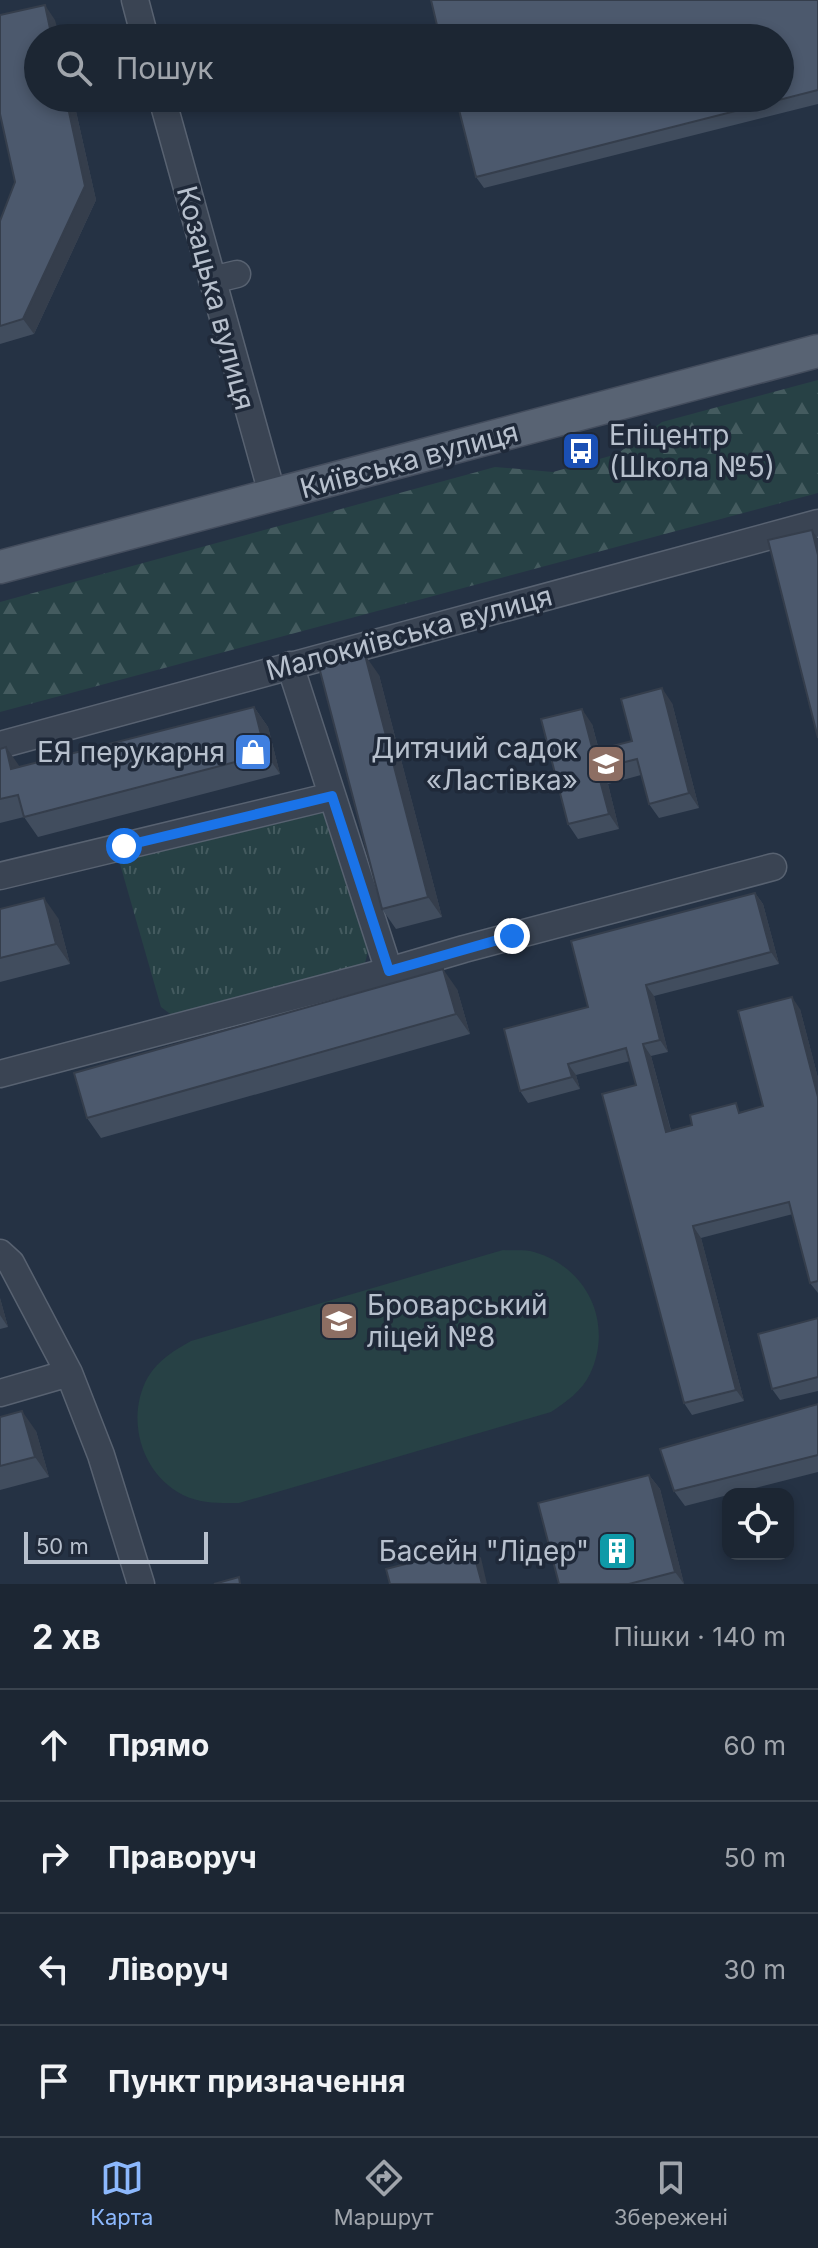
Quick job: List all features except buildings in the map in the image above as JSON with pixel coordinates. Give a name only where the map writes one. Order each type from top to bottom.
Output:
[{"type":"main road","name":"Київська вулиця","points":[[0,567],[818,351]]},
{"type":"street","points":[[135,0],[141,24]]},
{"type":"street","name":"Козацька вулиця","points":[[167,112],[224,277],[273,497]]},
{"type":"street","name":"Малокиївська вулиця","points":[[0,745],[818,523]]},
{"type":"street","points":[[290,665],[389,971]]},
{"type":"street","points":[[0,876],[332,796]]},
{"type":"street","points":[[0,1074],[773,867]]},
{"type":"street","points":[[0,1253],[11,1263],[69,1373],[101,1455],[141,1584]]},
{"type":"street","points":[[0,1393],[69,1373]]},
{"type":"green space","points":[[818,380],[818,493],[0,712],[0,602],[495,467],[553,472],[617,454],[662,422]]},
{"type":"green space","points":[[320,805],[329,813],[370,944],[365,963],[173,1016],[161,1007],[118,857]]},
{"type":"green space","points":[[503,1250],[534,1252],[553,1259],[581,1284],[597,1317],[597,1355],[590,1374],[578,1391],[551,1412],[239,1503],[204,1501],[183,1495],[168,1486],[147,1459],[138,1427],[141,1393],[157,1365],[185,1344]]},
{"type":"place","name":"Епіцентр (Школа №5)","points":[[581,451]]},
{"type":"place","name":"ЕЯ перукарня","points":[[253,752]]},
{"type":"place","name":"Дитячий садок «Ластівка»","points":[[606,764]]},
{"type":"place","name":"Броварський ліцей №8","points":[[339,1321]]},
{"type":"place","name":"Басейн \"Лідер\"","points":[[617,1551]]},
{"type":"route","points":[[124,846],[332,796],[389,971],[512,936]]}]
